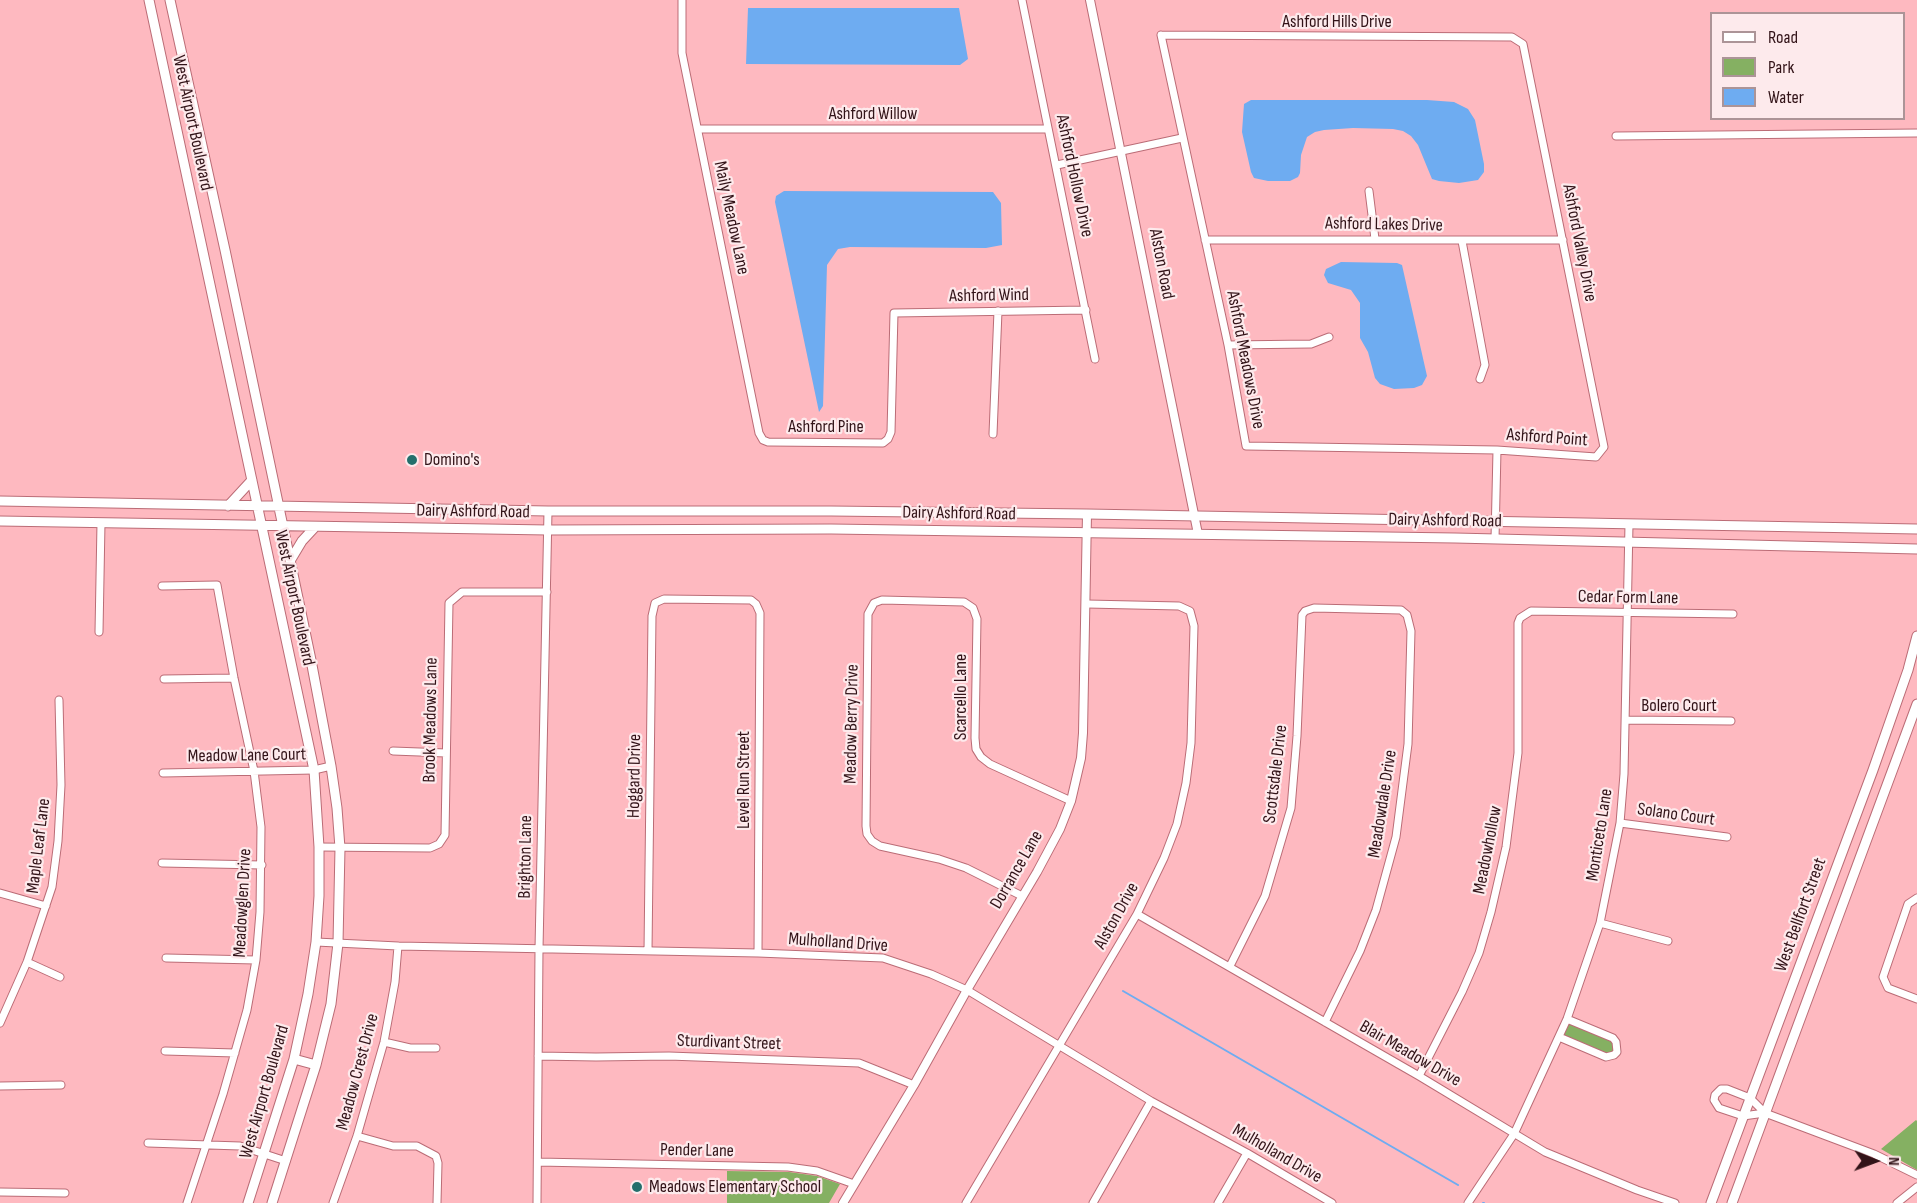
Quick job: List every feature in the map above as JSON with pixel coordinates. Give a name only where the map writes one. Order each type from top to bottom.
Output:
[{"type":"main road","name":"West Airport Boulevard","points":[[149,0],[314,770],[319,847],[319,896],[309,994],[294,1059],[249,1203]]},
{"type":"main road","name":"West Airport Boulevard","points":[[170,0],[283,526],[331,766],[340,848],[338,943],[331,1004],[316,1065],[272,1203]]},
{"type":"main road","points":[[228,506],[252,480]]},
{"type":"main road","name":"Dairy Ashford Road","points":[[0,501],[548,511],[1195,515],[1917,529]]},
{"type":"main road","points":[[831,511],[831,529]]},
{"type":"main road","name":"Dairy Ashford Road","points":[[0,521],[548,530],[831,529],[1198,534],[1917,549]]},
{"type":"main road","points":[[1783,546],[1784,526]]},
{"type":"main road","points":[[290,561],[302,541],[315,527]]},
{"type":"main road","name":"West Bellfort Street","points":[[1711,1203],[1873,770],[1908,670],[1917,636]]},
{"type":"main road","name":"West Bellfort Street","points":[[1732,1203],[1890,776],[1915,717],[1917,704]]},
{"type":"main road","points":[[1873,770],[1890,776]]},
{"type":"main road","points":[[1813,930],[1832,935]]},
{"type":"main road","points":[[294,1059],[316,1065]]},
{"type":"street","name":"Maily Meadow Lane","points":[[682,0],[682,53],[759,432],[763,440]]},
{"type":"street","name":"Ashford Hollow Drive","points":[[1022,0],[1095,359]]},
{"type":"street","name":"Alston Road","points":[[1089,0],[1198,534]]},
{"type":"street","name":"Ashford Hills Drive","points":[[1161,35],[1512,37]]},
{"type":"street","name":"Ashford Meadows Drive","points":[[1161,35],[1228,345],[1246,446],[1497,450]]},
{"type":"street","name":"Ashford Valley Drive","points":[[1512,37],[1523,44],[1563,240],[1604,447],[1596,457]]},
{"type":"street","name":"Ashford Willow","points":[[698,129],[1048,129]]},
{"type":"street","points":[[1616,135],[1917,133]]},
{"type":"street","points":[[1057,165],[1182,138]]},
{"type":"street","points":[[1369,191],[1375,239]]},
{"type":"street","name":"Ashford Lakes Drive","points":[[1205,240],[1563,240]]},
{"type":"street","points":[[1462,241],[1485,364],[1480,379]]},
{"type":"street","name":"Ashford Wind","points":[[888,439],[891,432],[894,313],[1086,310]]},
{"type":"street","points":[[993,434],[998,311]]},
{"type":"street","points":[[1228,345],[1311,344],[1329,337]]},
{"type":"street","name":"Ashford Pine","points":[[763,440],[768,442],[883,443],[888,439]]},
{"type":"street","points":[[1496,539],[1497,450]]},
{"type":"street","name":"Ashford Point","points":[[1497,450],[1596,457]]},
{"type":"street","name":"Brighton Lane","points":[[537,1203],[539,949],[548,511]]},
{"type":"street","name":"Dorrance Lane","points":[[843,1203],[1042,863],[1071,801],[1081,758],[1083,733],[1087,514]]},
{"type":"street","points":[[99,632],[101,523]]},
{"type":"street","name":"Monticeto Lane","points":[[1468,1203],[1514,1134],[1567,1019],[1600,923],[1620,822],[1626,720],[1629,524]]},
{"type":"street","name":"Meadowglen Drive","points":[[162,586],[218,585],[234,678],[254,771],[261,827],[262,865],[256,960],[248,1010],[187,1203]]},
{"type":"street","name":"Brook Meadows Lane","points":[[340,848],[430,849],[439,844],[445,835],[447,612],[449,603],[453,597],[469,591],[547,592]]},
{"type":"street","name":"Hoggard Drive","points":[[648,951],[652,616],[655,603],[664,599],[751,600],[758,608]]},
{"type":"street","name":"Meadow Berry Drive","points":[[973,608],[964,602],[882,600],[871,606],[868,614],[866,826],[872,841],[880,846],[939,859],[966,868],[1022,896]]},
{"type":"street","name":"Alston Drive","points":[[966,1203],[1137,914],[1178,824],[1191,743],[1194,626],[1190,611],[1179,606],[1087,604]]},
{"type":"street","name":"Level Run Street","points":[[758,608],[760,613],[758,953]]},
{"type":"street","name":"Scarcello Lane","points":[[973,608],[977,619],[976,749],[981,757],[990,764],[1071,801]]},
{"type":"street","name":"Scottsdale Drive","points":[[1230,966],[1265,896],[1291,808],[1298,736],[1302,615],[1305,611],[1314,608],[1395,608],[1407,615]]},
{"type":"street","name":"Cedar Form Lane","points":[[1523,615],[1531,611],[1733,614]]},
{"type":"street","name":"Meadowdale Drive","points":[[1325,1022],[1360,951],[1376,910],[1396,837],[1408,744],[1411,631],[1407,615]]},
{"type":"street","name":"Meadowhollow","points":[[1419,1076],[1462,992],[1479,952],[1503,858],[1515,789],[1518,753],[1518,623],[1523,615]]},
{"type":"street","points":[[164,679],[234,678]]},
{"type":"street","name":"Maple Leaf Lane","points":[[0,1023],[27,962],[52,886],[58,841],[61,785],[59,700]]},
{"type":"street","name":"Bolero Court","points":[[1626,720],[1731,721]]},
{"type":"street","points":[[393,751],[446,753]]},
{"type":"street","name":"Meadow Lane Court","points":[[163,773],[314,770],[331,766]]},
{"type":"street","name":"Solano Court","points":[[1620,822],[1727,837]]},
{"type":"street","points":[[319,847],[340,848]]},
{"type":"street","points":[[162,864],[262,865]]},
{"type":"street","points":[[0,893],[46,906]]},
{"type":"street","points":[[1917,898],[1908,904],[1884,972],[1885,983],[1893,990],[1917,999]]},
{"type":"street","name":"Blair Meadow Drive","points":[[1137,914],[1419,1076],[1545,1152],[1675,1203]]},
{"type":"street","points":[[1600,923],[1668,941]]},
{"type":"street","name":"Mulholland Drive","points":[[316,942],[883,958],[931,974],[967,990],[1151,1101],[1247,1153],[1332,1203]]},
{"type":"street","name":"Meadow Crest Drive","points":[[333,1203],[357,1136],[384,1042],[395,982],[398,946]]},
{"type":"street","points":[[166,958],[256,960]]},
{"type":"street","points":[[27,962],[60,977]]},
{"type":"street","points":[[1559,1037],[1606,1057],[1617,1052],[1613,1038],[1567,1019]]},
{"type":"street","points":[[384,1042],[410,1048],[436,1048]]},
{"type":"street","points":[[165,1051],[236,1053]]},
{"type":"street","name":"Sturdivant Street","points":[[538,1056],[669,1056],[859,1063],[914,1085]]},
{"type":"street","points":[[0,1086],[61,1085]]},
{"type":"street","points":[[1765,1113],[1743,1116],[1719,1108],[1714,1100],[1715,1095],[1721,1089],[1727,1089],[1750,1098],[1765,1113],[1874,1154],[1917,1175]]},
{"type":"street","points":[[1093,1203],[1151,1101]]},
{"type":"street","points":[[357,1136],[393,1146],[417,1146],[436,1156],[438,1163],[437,1203]]},
{"type":"street","points":[[148,1143],[240,1146],[286,1161]]},
{"type":"street","points":[[1218,1203],[1247,1153]]},
{"type":"street","name":"Pender Lane","points":[[538,1162],[788,1167],[817,1171],[854,1184]]},
{"type":"street","points":[[1897,1203],[1917,1187]]},
{"type":"street","points":[[0,1192],[65,1193]]},
{"type":"green space","points":[[1568,1020],[1612,1039],[1617,1047],[1610,1056],[1560,1037]]},
{"type":"green space","points":[[1917,1121],[1917,1170],[1881,1149]]},
{"type":"green space","points":[[727,1171],[789,1172],[817,1176],[840,1184],[829,1203],[727,1203]]},
{"type":"water","points":[[748,8],[959,8],[968,59],[960,65],[746,64]]},
{"type":"water","points":[[1251,100],[1454,102],[1468,109],[1475,120],[1484,172],[1478,180],[1459,183],[1432,179],[1418,145],[1411,136],[1393,129],[1353,128],[1324,130],[1307,137],[1301,155],[1298,177],[1290,181],[1268,181],[1254,178],[1242,132],[1244,104]]},
{"type":"water","points":[[784,191],[993,192],[1001,203],[1002,245],[986,248],[850,247],[838,249],[827,265],[823,406],[819,412],[775,202],[776,196]]},
{"type":"water","points":[[1341,262],[1402,265],[1427,376],[1422,385],[1414,388],[1394,389],[1380,384],[1375,378],[1368,352],[1360,338],[1360,303],[1351,290],[1328,283],[1324,275],[1326,269]]},
{"type":"waterway","points":[[1123,991],[1458,1185]]},
{"type":"place","name":"Domino's","points":[[412,460]]},
{"type":"place","name":"Meadows Elementary School","points":[[637,1187]]}]
